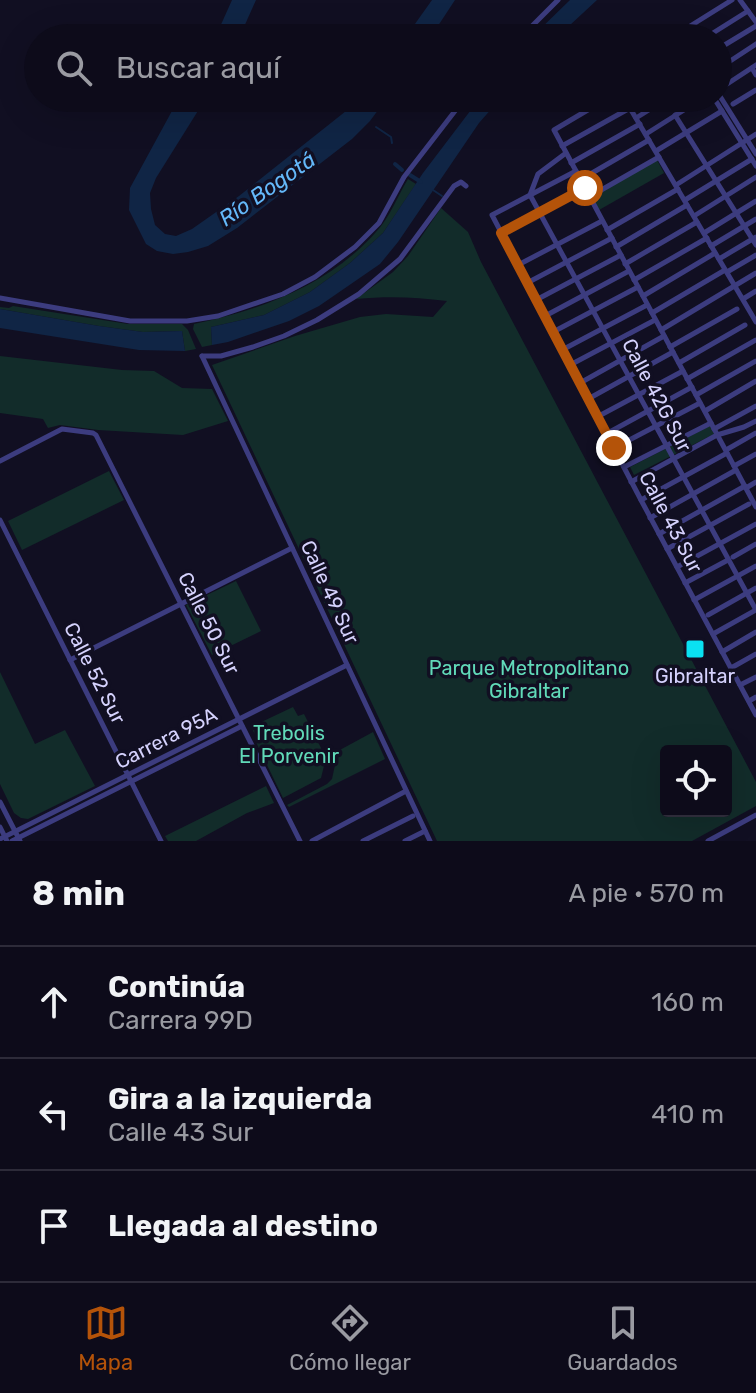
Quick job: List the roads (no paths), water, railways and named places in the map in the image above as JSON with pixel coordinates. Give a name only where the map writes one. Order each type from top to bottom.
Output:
[{"type":"street","points":[[534,24],[558,0]]},
{"type":"street","points":[[695,24],[732,0]]},
{"type":"street","points":[[732,40],[756,24],[751,11],[740,0]]},
{"type":"street","points":[[729,24],[751,11]]},
{"type":"street","points":[[732,60],[756,44]]},
{"type":"street","points":[[732,82],[754,67],[756,75]]},
{"type":"street","points":[[733,104],[756,90]]},
{"type":"street","points":[[0,298],[130,321],[187,321],[218,316],[283,294],[315,277],[345,255],[379,223],[404,177],[454,112]]},
{"type":"street","points":[[584,112],[554,130],[756,507]]},
{"type":"street","points":[[562,146],[619,112]]},
{"type":"street","points":[[633,112],[753,312],[756,322]]},
{"type":"street","points":[[571,163],[650,112]]},
{"type":"street","points":[[580,180],[648,137],[680,112]]},
{"type":"street","points":[[589,197],[720,112]]},
{"type":"street","points":[[723,112],[745,142]]},
{"type":"street","points":[[729,112],[756,166]]},
{"type":"street","points":[[643,296],[717,256],[755,240],[675,115]]},
{"type":"street","points":[[607,230],[756,134]]},
{"type":"street","points":[[530,195],[538,174],[566,153]]},
{"type":"street","points":[[616,247],[754,157]]},
{"type":"street","points":[[530,195],[576,171]]},
{"type":"street","points":[[625,264],[756,177]]},
{"type":"street","name":"Calle 49 Sur","points":[[430,841],[202,356],[221,356],[284,336],[359,294],[400,259],[454,186],[461,182],[466,186]]},
{"type":"street","points":[[501,233],[585,188]]},
{"type":"street","name":"Calle 42G Sur","points":[[530,195],[756,610]]},
{"type":"street","name":"Calle 43 Sur","points":[[530,195],[492,215],[756,715]]},
{"type":"street","points":[[634,280],[756,201]]},
{"type":"street","points":[[711,246],[756,219]]},
{"type":"street","points":[[518,265],[602,221]]},
{"type":"street","points":[[527,283],[612,238]]},
{"type":"street","points":[[536,300],[621,255]]},
{"type":"street","points":[[652,313],[756,255]]},
{"type":"street","points":[[545,316],[629,271]]},
{"type":"street","points":[[580,383],[620,361],[756,273]]},
{"type":"street","points":[[553,332],[638,287]]},
{"type":"street","points":[[743,299],[756,291]]},
{"type":"street","points":[[562,350],[647,305]]},
{"type":"street","points":[[588,399],[737,309]]},
{"type":"street","points":[[570,365],[655,320]]},
{"type":"street","points":[[679,363],[745,325]]},
{"type":"street","points":[[687,379],[756,340]]},
{"type":"street","points":[[696,395],[756,361]]},
{"type":"street","points":[[597,417],[683,371]]},
{"type":"street","points":[[705,411],[756,381]]},
{"type":"street","points":[[606,434],[692,387]]},
{"type":"street","points":[[614,448],[700,403]]},
{"type":"street","points":[[631,482],[673,460],[714,429],[756,406]]},
{"type":"street","points":[[624,467],[666,446],[714,429],[738,429],[756,421]]},
{"type":"street","name":"Calle 50 Sur","points":[[0,461],[59,430],[96,435],[300,841]]},
{"type":"street","points":[[641,500],[756,433]]},
{"type":"street","points":[[650,518],[756,454]]},
{"type":"street","points":[[659,534],[756,482]]},
{"type":"street","points":[[667,549],[749,504]]},
{"type":"street","name":"Calle 52 Sur","points":[[0,520],[161,841]]},
{"type":"street","points":[[677,567],[756,524]]},
{"type":"street","points":[[685,583],[756,544]]},
{"type":"street","points":[[70,660],[292,548]]},
{"type":"street","points":[[694,600],[756,566]]},
{"type":"street","points":[[708,615],[756,588]]},
{"type":"street","points":[[713,635],[756,610]]},
{"type":"street","points":[[722,652],[756,632]]},
{"type":"street","points":[[731,668],[756,654]]},
{"type":"street","name":"Carrera 95A","points":[[11,838],[347,665]]},
{"type":"street","points":[[740,685],[756,677]]},
{"type":"street","points":[[749,701],[756,697]]},
{"type":"street","points":[[312,841],[406,791]]},
{"type":"street","points":[[0,802],[11,838]]},
{"type":"street","points":[[708,841],[756,815]]},
{"type":"street","points":[[364,841],[413,816]]},
{"type":"street","points":[[0,827],[11,838]]},
{"type":"street","points":[[406,841],[425,831]]},
{"type":"water","points":[[232,0],[256,0],[245,24],[221,24]]},
{"type":"water","points":[[432,0],[455,0],[439,24],[415,24]]},
{"type":"water","points":[[570,0],[597,0],[571,24],[545,24]]},
{"type":"water","name":"Río Bogotá","points":[[171,112],[197,112],[150,193],[155,225],[165,234],[176,236],[192,229],[239,196],[345,112],[377,112],[352,139],[237,228],[208,246],[173,254],[157,251],[146,244],[129,210],[130,188]]},
{"type":"water","points":[[469,112],[489,112],[380,264],[319,306],[289,321],[212,345],[211,327],[264,315],[310,292],[350,263],[383,233]]},
{"type":"water","points":[[0,309],[143,332],[182,331],[185,351],[139,350],[0,328]]},
{"type":"waterway","points":[[376,127],[391,137],[392,143]]},
{"type":"waterway","points":[[395,164],[402,170]]},
{"type":"waterway","points":[[410,175],[421,182]]},
{"type":"waterway","points":[[433,190],[442,196]]},
{"type":"place","name":"Gibraltar","points":[[695,649]]},
{"type":"park label","name":"Parque Metropolitano Gibraltar","points":[[529,680]]},
{"type":"park label","name":"Trebolis El Porvenir","points":[[289,744]]}]
